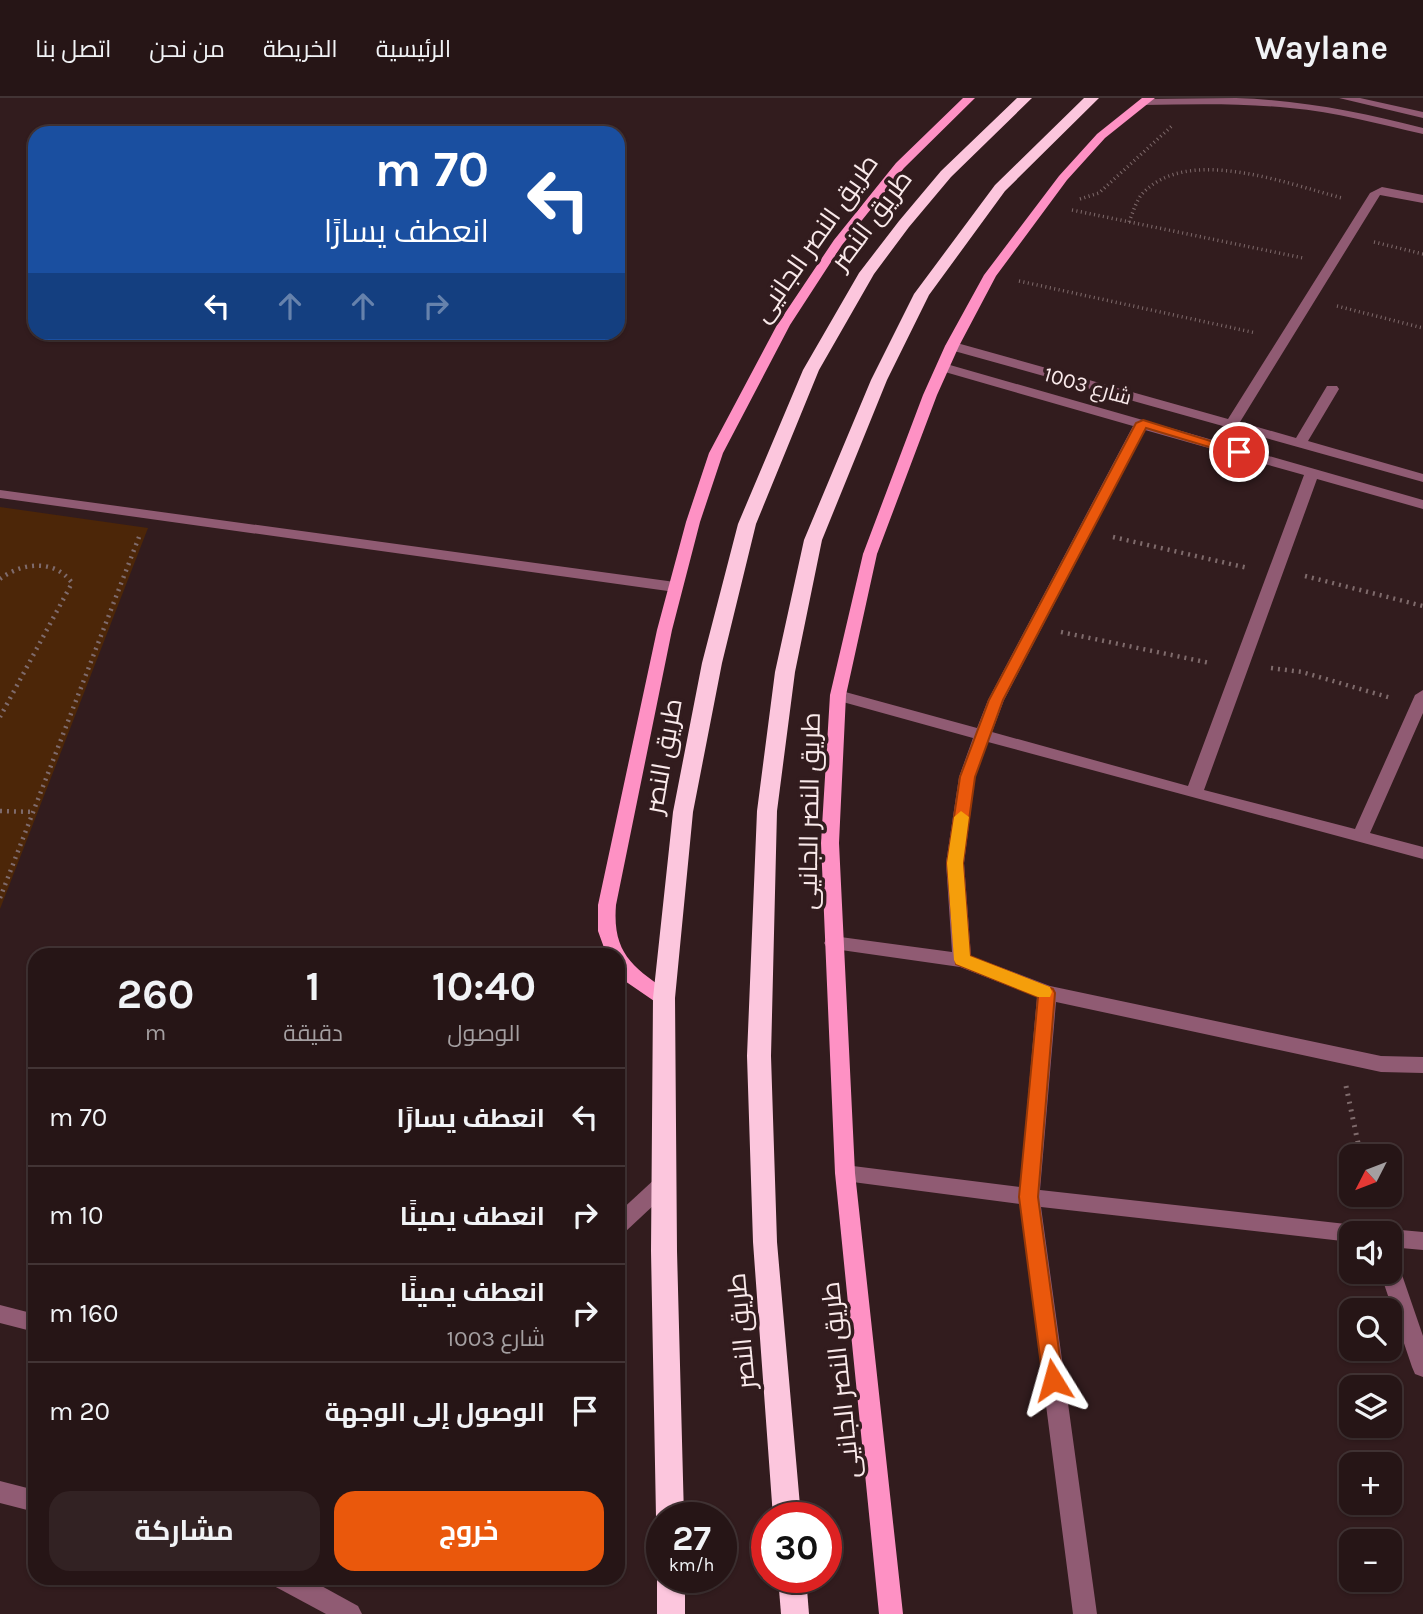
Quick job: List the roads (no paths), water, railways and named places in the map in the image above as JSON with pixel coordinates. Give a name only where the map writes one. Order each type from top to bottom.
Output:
[{"type":"highway","name":"طريق النصر","points":[[670,1502],[664,1183],[664,998],[683,812],[712,663],[747,524],[811,370],[867,273],[946,174],[1025,98]]},
{"type":"highway","name":"طريق النصر","points":[[786,1502],[765,1242],[759,1056],[767,811],[787,659],[813,540],[878,380],[922,294],[1000,188],[1092,98]]},
{"type":"highway","points":[[671,1593],[671,1614]]},
{"type":"highway","points":[[793,1593],[795,1614]]},
{"type":"main road","name":"طريق النصر الجانيى","points":[[614,948],[605,923],[607,905],[675,587],[711,465],[763,358],[826,262],[894,169],[969,98]]},
{"type":"main road","name":"طريق النصر الجانيى","points":[[891,1614],[845,1173],[833,943],[831,843],[838,695],[870,554],[952,346],[990,275],[1063,178],[1101,136],[1146,100]]},
{"type":"main road","name":"طريق النصر الجانيى","points":[[625,968],[664,998]]},
{"type":"street","points":[[1345,98],[1375,101],[1423,115]]},
{"type":"street","points":[[1146,100],[1231,99],[1312,107],[1423,131]]},
{"type":"street","points":[[1365,117],[1375,101]]},
{"type":"street","points":[[1232,424],[1376,193],[1382,191],[1423,199]]},
{"type":"street","name":"شارع 1003","points":[[952,346],[1423,478]]},
{"type":"street","name":"شارع 1003","points":[[943,367],[1423,505]]},
{"type":"street","points":[[1038,393],[1051,374]]},
{"type":"street","points":[[1300,443],[1332,389]]},
{"type":"street","points":[[962,960],[955,863],[967,777],[996,700],[1143,423]]},
{"type":"street","points":[[1194,793],[1312,473]]},
{"type":"street","points":[[0,494],[675,587]]},
{"type":"street","points":[[838,695],[1423,853]]},
{"type":"street","points":[[1360,836],[1417,722],[1423,695]]},
{"type":"street","points":[[833,943],[962,960],[1047,993],[1381,1064],[1423,1065]]},
{"type":"street","points":[[1047,993],[1029,1197],[1085,1614]]},
{"type":"street","points":[[845,1173],[1339,1232]]},
{"type":"street","points":[[625,1219],[664,1183]]},
{"type":"street","points":[[1402,1239],[1423,1241]]},
{"type":"street","points":[[1394,1284],[1423,1367]]},
{"type":"street","points":[[0,1314],[28,1321]]},
{"type":"street","points":[[0,1492],[28,1499]]},
{"type":"street","points":[[295,1585],[350,1614]]}]
